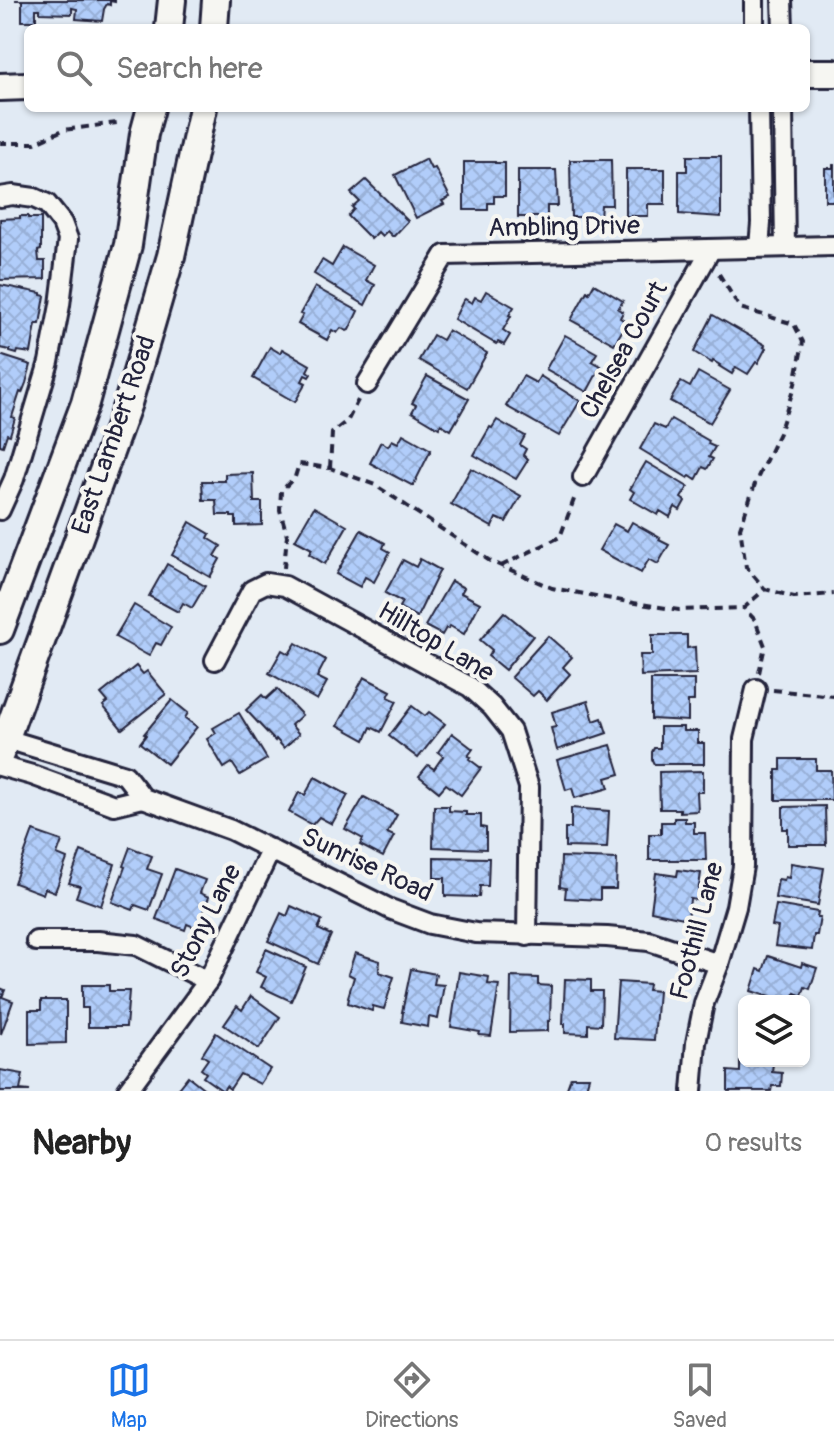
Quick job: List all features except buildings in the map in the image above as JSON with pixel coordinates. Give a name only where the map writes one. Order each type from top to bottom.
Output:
[{"type":"main road","points":[[169,24],[172,0]]},
{"type":"main road","points":[[214,24],[216,0]]},
{"type":"main road","points":[[810,73],[834,73]]},
{"type":"main road","points":[[0,87],[24,86]]},
{"type":"main road","name":"East Lambert Road","points":[[0,630],[85,403],[128,245],[150,112]]},
{"type":"main road","name":"East Lambert Road","points":[[2,743],[128,403],[171,256],[202,112]]},
{"type":"street","points":[[754,0],[754,24]]},
{"type":"street","points":[[782,0],[783,24]]},
{"type":"street","points":[[759,112],[759,247]]},
{"type":"street","points":[[783,112],[785,247]]},
{"type":"street","points":[[0,197],[34,198],[47,204],[62,223],[68,239],[49,362],[14,479],[0,510]]},
{"type":"street","name":"Ambling Drive","points":[[367,384],[445,255],[834,246]]},
{"type":"street","name":"Chelsea Court","points":[[583,477],[711,249]]},
{"type":"street","points":[[215,660],[252,590],[266,583],[285,586]]},
{"type":"street","name":"Hilltop Lane","points":[[285,586],[470,687],[492,707],[511,731],[529,787],[527,936]]},
{"type":"street","name":"Foothill Lane","points":[[692,1091],[696,1043],[704,1003],[736,907],[743,866],[744,739],[756,689]]},
{"type":"street","name":"Sunrise Road","points":[[2,743],[44,749],[125,775],[143,798],[231,830],[390,909],[430,924],[476,933],[649,941],[719,964]]},
{"type":"street","name":"Sunrise Road","points":[[0,766],[114,805],[143,798]]},
{"type":"street","name":"Stony Lane","points":[[127,1091],[208,981],[271,849]]},
{"type":"street","points":[[36,941],[98,941],[136,945],[208,981]]},
{"type":"path","points":[[0,143],[35,143],[63,130],[117,123]]},
{"type":"path","points":[[711,249],[720,278],[740,308],[794,324],[803,342],[795,384],[779,433],[756,481],[740,528],[746,567],[765,589],[794,597],[834,594]]},
{"type":"path","points":[[330,468],[332,433],[348,420],[367,384]]},
{"type":"path","points":[[285,586],[287,535],[280,510],[281,491],[295,477],[299,464],[330,468],[375,485],[490,561],[552,588],[679,610],[744,608],[765,589]]},
{"type":"path","points":[[500,566],[560,537],[583,477]]},
{"type":"path","points":[[744,608],[755,620],[765,646],[756,689],[833,695]]}]
